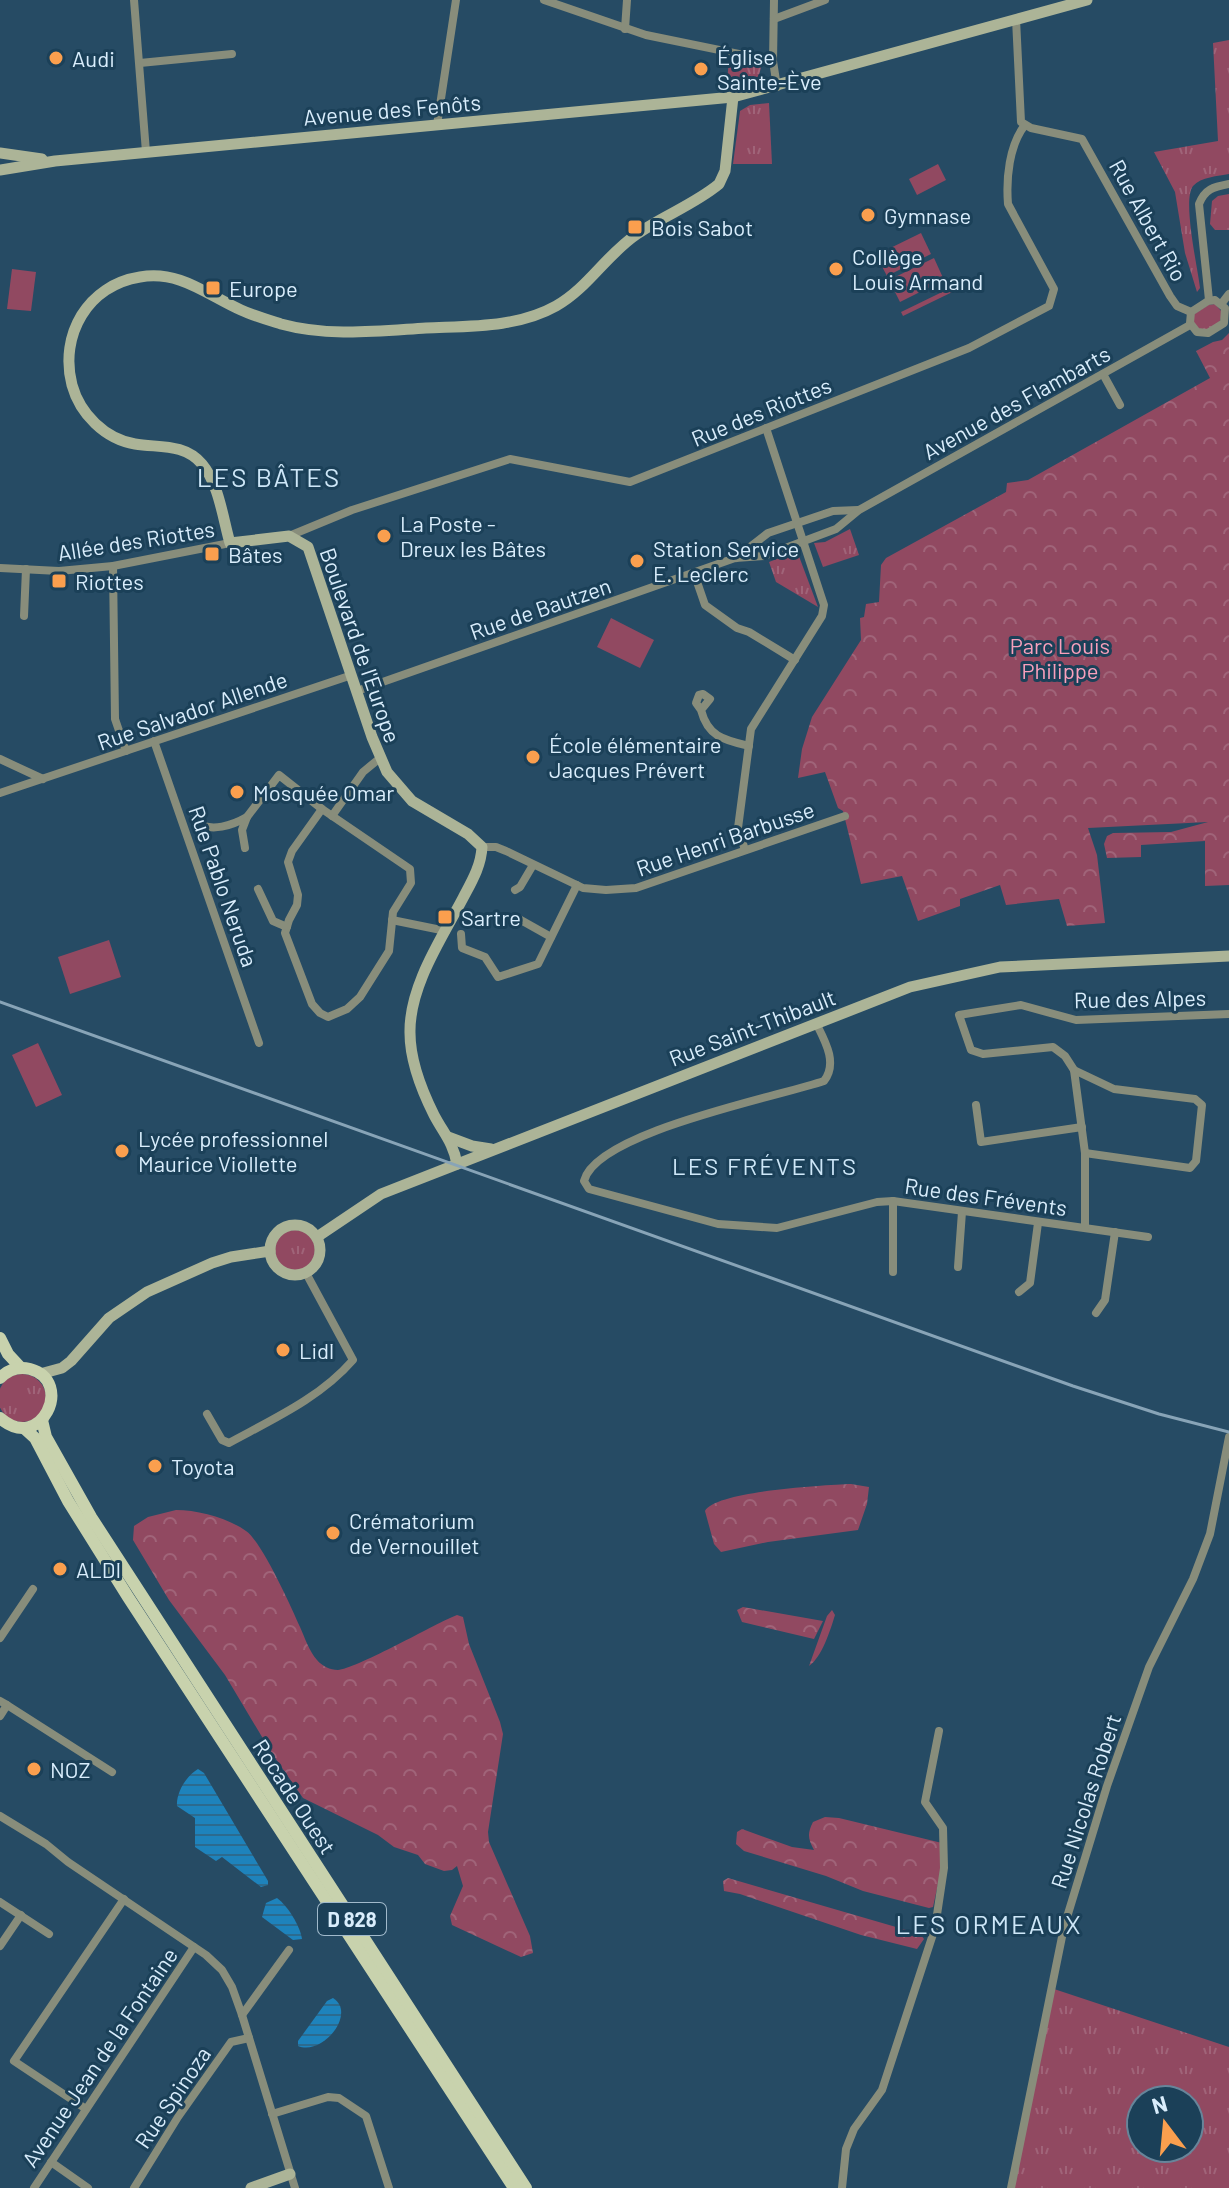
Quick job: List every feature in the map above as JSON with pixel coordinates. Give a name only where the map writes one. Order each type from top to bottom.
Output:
[{"type":"main road","name":"Avenue des Fenôts","points":[[0,170],[55,161],[733,97],[1087,0]]},
{"type":"main road","points":[[230,543],[211,479],[199,460],[181,449],[134,444],[117,438],[100,428],[80,405],[70,375],[69,348],[76,324],[96,297],[127,280],[167,276],[189,283],[239,310],[278,323],[320,331],[356,332],[516,321],[555,307],[587,282],[627,241],[719,184],[725,171],[733,97]]},
{"type":"main road","name":"Avenue des Fenôts","points":[[0,153],[55,161]]},
{"type":"main road","name":"Boulevard de l'Europe","points":[[230,543],[289,536],[308,547],[380,758],[398,787],[412,801],[468,834],[482,847]]},
{"type":"main road","points":[[457,1164],[451,1140],[434,1115],[420,1083],[410,1035],[411,1016],[418,992],[479,866],[482,847]]},
{"type":"main road","name":"Rue Saint-Thibault","points":[[317,1237],[374,1198],[910,987],[982,970],[1229,956]]},
{"type":"main road","points":[[451,1140],[496,1149]]},
{"type":"main road","points":[[451,1140],[476,1157]]},
{"type":"main road","points":[[290,1225],[305,1227],[317,1237],[320,1257],[306,1273],[300,1276],[285,1274],[274,1265],[270,1251],[274,1236],[290,1225]]},
{"type":"main road","points":[[50,1389],[62,1368],[76,1357],[109,1318],[144,1294],[212,1263],[270,1251]]},
{"type":"main road","points":[[0,1338],[8,1354],[21,1368],[40,1374],[62,1368]]},
{"type":"main road","points":[[1,1374],[21,1368]]},
{"type":"main road","points":[[3,1424],[24,1428],[42,1420],[51,1405],[50,1389],[40,1374]]},
{"type":"main road","name":"Rocade Ouest","points":[[42,1420],[46,1437],[99,1529],[526,2188]]},
{"type":"main road","name":"Rocade Ouest","points":[[24,1428],[35,1438],[68,1501],[128,1597],[514,2188]]},
{"type":"main road","points":[[251,2188],[290,2174]]},
{"type":"street","points":[[134,0],[146,152]]},
{"type":"street","points":[[437,125],[456,0]]},
{"type":"street","points":[[544,0],[625,29],[773,61]]},
{"type":"street","points":[[625,29],[627,0]]},
{"type":"street","points":[[774,0],[773,61],[777,87]]},
{"type":"street","points":[[774,19],[825,0]]},
{"type":"street","points":[[1016,19],[1019,116],[1025,125]]},
{"type":"street","points":[[140,63],[232,54]]},
{"type":"street","name":"Rue Albert Rio","points":[[1025,125],[1082,139],[1170,296],[1177,306],[1191,312]]},
{"type":"street","name":"Rue des Riottes","points":[[289,536],[352,510],[510,459],[630,482],[969,348],[1049,306],[1054,289],[1008,204],[1007,189],[1015,137],[1025,125]]},
{"type":"street","points":[[1209,300],[1199,204],[1203,193],[1229,184]]},
{"type":"street","points":[[1222,303],[1229,294]]},
{"type":"street","points":[[1209,300],[1222,303],[1227,314],[1222,326],[1202,334],[1190,325],[1191,312],[1209,300]]},
{"type":"street","name":"Avenue des Flambarts","points":[[859,510],[1190,325]]},
{"type":"street","points":[[1103,374],[1120,405]]},
{"type":"street","points":[[745,850],[738,828],[751,729],[822,616],[824,605],[766,428]]},
{"type":"street","name":"Rue de Bautzen","points":[[735,558],[760,537],[833,511],[859,510]]},
{"type":"street","name":"Rue de Bautzen","points":[[357,691],[735,558],[764,556],[839,528],[859,510]]},
{"type":"street","name":"Allée des Riottes","points":[[0,568],[59,571],[113,566],[230,543]]},
{"type":"street","points":[[113,566],[115,719],[126,751]]},
{"type":"street","points":[[24,616],[26,569]]},
{"type":"street","points":[[694,573],[705,605],[737,628],[795,660]]},
{"type":"street","name":"Rue Salvador Allende","points":[[0,793],[352,675]]},
{"type":"street","points":[[701,710],[703,720],[718,739],[749,746]]},
{"type":"street","name":"Rue Pablo Neruda","points":[[154,741],[259,1043]]},
{"type":"street","points":[[332,816],[363,772],[380,758]]},
{"type":"street","points":[[0,759],[43,779]]},
{"type":"street","points":[[245,848],[242,830],[247,817],[279,775],[322,809],[410,869],[411,883],[393,912],[389,951],[360,997],[347,1009],[328,1017],[312,1004],[285,933],[298,895],[288,862],[292,851],[322,809]]},
{"type":"street","points":[[195,814],[196,822],[209,827],[225,826],[247,817]]},
{"type":"street","name":"Rue Henri Barbusse","points":[[482,847],[496,847],[577,885],[606,890],[636,888],[845,816]]},
{"type":"street","points":[[515,890],[533,865]]},
{"type":"street","points":[[461,934],[462,948],[485,957],[498,977],[538,964],[577,885]]},
{"type":"street","points":[[258,889],[273,921],[287,927]]},
{"type":"street","points":[[519,919],[551,937]]},
{"type":"street","points":[[392,920],[446,931]]},
{"type":"street","name":"Rue des Alpes","points":[[1074,1070],[1065,1056],[1053,1047],[983,1054],[971,1050],[959,1015],[1021,1005],[1076,1020],[1229,1014]]},
{"type":"street","name":"Rue des Frévents","points":[[816,1023],[831,1062],[829,1075],[824,1081],[713,1112],[650,1134],[608,1155],[586,1173],[584,1181],[589,1189],[718,1224],[777,1228],[877,1202],[893,1201],[1148,1237]]},
{"type":"street","points":[[1074,1070],[1085,1153],[1085,1227]]},
{"type":"street","points":[[1074,1070],[1114,1089],[1195,1099],[1202,1105],[1196,1161],[1190,1168],[1085,1153]]},
{"type":"street","points":[[976,1105],[981,1142],[1082,1127]]},
{"type":"street","points":[[893,1201],[893,1272]]},
{"type":"street","points":[[958,1267],[962,1212]]},
{"type":"street","points":[[1019,1292],[1030,1283],[1038,1223]]},
{"type":"street","points":[[1096,1313],[1105,1300],[1115,1232]]},
{"type":"street","points":[[207,1414],[222,1440],[229,1443],[310,1397],[336,1379],[353,1360],[306,1273]]},
{"type":"street","name":"Rue Nicolas Robert","points":[[1011,2188],[1064,1927],[1107,1786],[1149,1667],[1193,1579],[1210,1534],[1229,1437]]},
{"type":"street","points":[[0,1638],[33,1589]]},
{"type":"street","points":[[0,1716],[4,1703],[112,1772]]},
{"type":"street","points":[[842,2188],[846,2149],[854,2129],[882,2090],[935,1928],[944,1868],[943,1828],[925,1802],[939,1731]]},
{"type":"street","points":[[0,1816],[46,1844],[194,1947],[222,1970],[242,2015],[295,2188]]},
{"type":"street","points":[[86,2109],[14,2061],[124,1899]]},
{"type":"street","points":[[0,1902],[49,1934]]},
{"type":"street","points":[[0,1946],[21,1915]]},
{"type":"street","name":"Avenue Jean de la Fontaine","points":[[34,2188],[194,1947]]},
{"type":"street","points":[[242,2015],[289,1950]]},
{"type":"street","name":"Rue Spinoza","points":[[134,2188],[178,2117],[231,2042],[249,2038]]},
{"type":"street","points":[[272,2114],[328,2097],[339,2098],[366,2116],[389,2188]]},
{"type":"street","points":[[51,2162],[88,2188]]},
{"type":"green space","points":[[1229,40],[1229,174],[1200,181],[1193,186],[1190,194],[1190,219],[1200,288],[1197,292],[1185,253],[1175,192],[1154,152],[1218,141],[1213,43]]},
{"type":"green space","points":[[729,59],[761,67],[758,80],[727,83]]},
{"type":"green space","points":[[769,103],[772,164],[733,164],[740,111],[750,105]]},
{"type":"green space","points":[[938,164],[946,180],[917,195],[909,179]]},
{"type":"green space","points":[[1229,194],[1229,230],[1215,230],[1210,224],[1212,201]]},
{"type":"green space","points":[[921,233],[931,254],[887,276],[876,255]]},
{"type":"green space","points":[[934,258],[944,280],[900,302],[889,280]]},
{"type":"green space","points":[[12,269],[36,272],[31,311],[7,309]]},
{"type":"green space","points":[[971,278],[973,282],[903,316],[901,312]]},
{"type":"green space","points":[[1215,304],[1223,313],[1219,323],[1206,330],[1198,329],[1193,315]]},
{"type":"green space","name":"Parc Louis Philippe","points":[[1229,333],[1229,885],[1205,886],[1205,841],[1141,845],[1141,857],[1107,858],[1104,844],[1107,836],[1113,833],[1171,832],[1208,822],[1088,828],[1097,855],[1105,923],[1067,926],[1059,899],[1006,905],[1000,885],[960,899],[960,906],[918,921],[902,876],[861,884],[843,811],[838,808],[825,772],[798,778],[802,749],[812,717],[861,640],[860,618],[864,617],[866,604],[879,602],[881,565],[886,558],[1006,492],[1007,483],[1028,480],[1210,378],[1196,351],[1222,340]]},
{"type":"green space","points":[[850,529],[859,555],[823,567],[814,543],[825,542]]},
{"type":"green space","points":[[797,551],[818,607],[776,582],[769,562]]},
{"type":"green space","points":[[611,618],[654,640],[640,668],[597,647]]},
{"type":"green space","points":[[109,940],[121,977],[70,994],[58,957]]},
{"type":"green space","points":[[38,1043],[62,1095],[36,1107],[12,1055]]},
{"type":"green space","points":[[295,1230],[309,1236],[315,1250],[309,1264],[295,1270],[281,1264],[275,1250],[281,1236]]},
{"type":"green space","points":[[22,1374],[39,1381],[46,1398],[39,1415],[22,1422],[5,1415],[-2,1398],[5,1381]]},
{"type":"green space","points":[[851,1484],[869,1487],[858,1530],[768,1542],[721,1552],[714,1544],[705,1511],[713,1504],[772,1490]]},
{"type":"green space","points":[[176,1510],[222,1519],[239,1526],[253,1537],[276,1576],[312,1653],[329,1668],[347,1668],[450,1618],[457,1615],[463,1617],[469,1644],[503,1734],[489,1842],[530,1936],[533,1953],[521,1957],[452,1925],[450,1916],[463,1886],[457,1866],[444,1871],[425,1864],[418,1855],[394,1847],[378,1835],[303,1798],[225,1675],[169,1600],[133,1540],[134,1526],[148,1517]]},
{"type":"green space","points":[[743,1607],[823,1621],[814,1639],[742,1622],[737,1610]]},
{"type":"green space","points":[[832,1610],[835,1615],[825,1643],[809,1666],[827,1616]]},
{"type":"green space","points":[[825,1817],[942,1843],[940,1875],[933,1907],[863,1891],[826,1876],[744,1851],[736,1844],[737,1832],[742,1829],[792,1847],[814,1850],[809,1839],[810,1830],[813,1822]]},
{"type":"green space","points":[[728,1878],[920,1934],[924,1939],[917,1949],[861,1935],[724,1891],[723,1881]]},
{"type":"green space","points":[[1051,1988],[1229,2047],[1229,2188],[1014,2188]]},
{"type":"water","points":[[198,1769],[204,1773],[268,1885],[261,1887],[222,1857],[216,1861],[195,1847],[195,1818],[177,1806],[177,1801],[186,1780]]},
{"type":"water","points":[[277,1898],[293,1917],[302,1939],[293,1940],[262,1917],[266,1903]]},
{"type":"water","points":[[333,1998],[341,2013],[334,2031],[317,2045],[298,2046],[298,2041],[327,2001]]},
{"type":"railway","points":[[0,1002],[1073,1386],[1159,1414],[1229,1432]]},
{"type":"place","name":"Audi","points":[[56,58]]},
{"type":"place","name":"Église Sainte-Ève","points":[[701,69]]},
{"type":"place","name":"Gymnase","points":[[868,215]]},
{"type":"place","name":"Bois Sabot","points":[[635,227]]},
{"type":"place","name":"Collège Louis Armand","points":[[836,269]]},
{"type":"place","name":"Europe","points":[[213,288]]},
{"type":"place","name":"La Poste - Dreux les Bâtes","points":[[384,536]]},
{"type":"place","name":"Bâtes","points":[[212,554]]},
{"type":"place","name":"Station Service E. Leclerc","points":[[637,561]]},
{"type":"place","name":"Riottes","points":[[59,581]]},
{"type":"place","name":"École élémentaire Jacques Prévert","points":[[533,757]]},
{"type":"place","name":"Mosquée Omar","points":[[237,792]]},
{"type":"place","name":"Sartre","points":[[445,917]]},
{"type":"place","name":"Lycée professionnel Maurice Viollette","points":[[122,1151]]},
{"type":"place","name":"Lidl","points":[[283,1350]]},
{"type":"place","name":"Toyota","points":[[155,1466]]},
{"type":"place","name":"Crématorium de Vernouillet","points":[[333,1533]]},
{"type":"place","name":"ALDI","points":[[60,1569]]},
{"type":"place","name":"NOZ","points":[[34,1769]]},
{"type":"district","name":"LES BÂTES","points":[[269,476]]},
{"type":"district","name":"LES FRÉVENTS","points":[[765,1165]]},
{"type":"district","name":"LES ORMEAUX","points":[[989,1923]]}]
